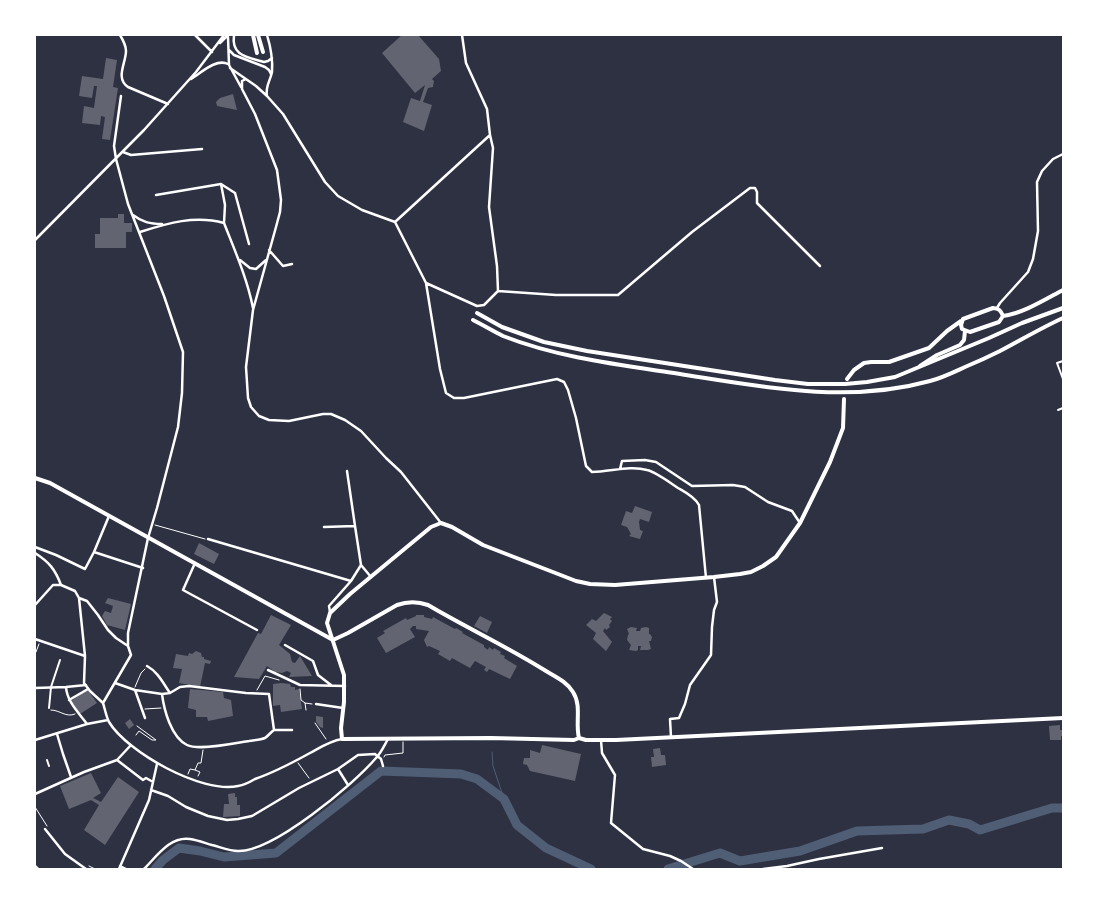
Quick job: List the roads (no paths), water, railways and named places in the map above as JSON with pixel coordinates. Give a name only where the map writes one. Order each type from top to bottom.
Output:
[{"type":"street","points":[[120,35],[126,49],[122,82],[128,87],[168,104]]},
{"type":"street","points":[[195,35],[212,52]]},
{"type":"street","points":[[199,39],[202,35]]},
{"type":"street","points":[[35,240],[168,104],[224,35]]},
{"type":"street","points":[[234,35],[234,47],[238,52],[264,62],[268,62],[272,58]]},
{"type":"street","points":[[253,35],[257,54]]},
{"type":"street","points":[[258,35],[263,52]]},
{"type":"street","points":[[267,35],[272,58],[271,75],[266,92],[267,96]]},
{"type":"street","points":[[426,283],[477,306],[484,305],[498,291],[490,207],[493,148],[487,109],[466,63],[462,35]]},
{"type":"street","points":[[218,44],[227,36],[230,67],[256,114],[277,170],[281,200],[253,310],[246,367],[248,398],[251,408],[259,416],[269,420],[289,421],[323,414],[331,414],[346,420],[361,431],[401,472],[441,523],[483,545],[583,582],[615,585],[706,578],[751,572],[776,557],[800,523],[830,462],[842,428],[844,399]]},
{"type":"street","points":[[228,49],[234,55],[265,67],[271,75]]},
{"type":"street","points":[[188,81],[219,62],[225,62],[256,86],[283,114],[325,182],[338,196],[362,210],[395,222],[426,283],[440,369],[446,393],[454,398],[464,398],[557,379],[564,382],[576,418],[586,466],[592,472],[633,468],[648,470],[697,501],[699,505],[706,578]]},
{"type":"street","points":[[242,89],[242,81],[246,79]]},
{"type":"street","points":[[256,86],[263,87],[268,84]]},
{"type":"street","points":[[103,703],[131,655],[128,646],[128,634],[148,538],[158,508],[178,427],[182,394],[183,352],[132,214],[116,159],[114,146],[121,96]]},
{"type":"street","points":[[395,222],[490,136]]},
{"type":"street","points":[[123,152],[131,155],[202,149]]},
{"type":"street","points":[[997,308],[1028,272],[1034,259],[1038,231],[1037,182],[1042,171],[1053,159],[1063,154]]},
{"type":"street","points":[[221,184],[225,205],[224,223],[238,257],[250,293],[253,310]]},
{"type":"street","points":[[156,195],[221,184],[235,193],[249,244]]},
{"type":"street","points":[[498,291],[556,295],[618,295],[692,232],[750,188],[755,188],[757,192],[757,203],[820,266]]},
{"type":"street","points":[[132,214],[139,220],[151,224],[203,219],[224,223]]},
{"type":"street","points":[[140,232],[167,223]]},
{"type":"street","points":[[269,250],[283,266],[292,264]]},
{"type":"street","points":[[238,257],[243,264],[256,269],[266,260]]},
{"type":"street","points":[[1003,316],[1011,316],[1063,290]]},
{"type":"street","points":[[997,308],[1003,316]]},
{"type":"street","points":[[847,380],[854,370],[864,363],[890,362],[929,348],[963,318],[997,308]]},
{"type":"street","points":[[477,313],[502,327],[544,342],[587,351],[775,380],[808,384],[845,384],[895,377],[1022,323],[1063,308]]},
{"type":"street","points":[[961,321],[962,329],[970,332],[999,322],[1003,316]]},
{"type":"street","points":[[473,320],[501,335],[566,355],[730,382],[799,391],[839,393],[880,390],[931,381],[998,352],[1063,318]]},
{"type":"street","points":[[914,370],[933,357],[960,345],[964,340],[965,331]]},
{"type":"street","points":[[1063,361],[1058,363],[1063,379]]},
{"type":"street","points":[[1058,410],[1063,408]]},
{"type":"street","points":[[620,470],[622,461],[644,460],[656,462],[692,486],[733,485],[745,487],[768,502],[792,511],[800,523]]},
{"type":"street","points":[[347,471],[361,564],[371,577]]},
{"type":"street","points":[[35,478],[50,483],[333,640]]},
{"type":"street","points":[[35,547],[85,569],[109,516]]},
{"type":"street","points":[[330,613],[431,527],[441,523]]},
{"type":"street","points":[[324,527],[355,526]]},
{"type":"street","points":[[208,539],[351,581]]},
{"type":"street","points":[[94,552],[143,568]]},
{"type":"street","points":[[35,553],[48,562],[57,575],[60,585]]},
{"type":"street","points":[[195,563],[183,590],[257,630]]},
{"type":"street","points":[[342,739],[344,675],[327,623],[330,606],[351,581],[361,564]]},
{"type":"street","points":[[671,737],[670,719],[679,718],[690,685],[711,655],[714,610],[717,602],[714,577]]},
{"type":"street","points":[[35,605],[53,585],[60,585],[75,591],[79,598],[85,656],[84,683],[103,703],[108,720],[113,727],[131,745],[157,764],[197,781],[214,785],[237,786],[273,772],[334,740],[342,739],[491,738],[574,740],[580,738],[601,740],[1063,718]]},
{"type":"street","points":[[79,598],[87,601],[108,630],[128,646]]},
{"type":"street","points":[[333,640],[397,605],[413,601],[428,605],[533,662],[565,683],[574,694],[576,700],[580,738]]},
{"type":"street","points":[[35,639],[85,656]]},
{"type":"street","points":[[285,645],[313,661],[318,675],[332,686]]},
{"type":"street","points":[[49,708],[51,687],[60,660]]},
{"type":"street","points":[[147,666],[154,670],[170,693]]},
{"type":"street","points":[[268,670],[300,685],[344,686]]},
{"type":"street","points":[[115,683],[135,690],[162,694],[189,686],[269,694],[274,730]]},
{"type":"street","points":[[35,688],[86,685]]},
{"type":"street","points":[[66,687],[66,693],[87,724]]},
{"type":"street","points":[[70,700],[88,689]]},
{"type":"street","points":[[135,690],[145,718]]},
{"type":"street","points":[[162,694],[170,724],[180,740],[188,746],[228,745],[264,738],[274,730],[292,730]]},
{"type":"street","points":[[316,704],[343,708]]},
{"type":"street","points":[[35,740],[87,724],[108,720]]},
{"type":"street","points":[[57,734],[72,778]]},
{"type":"street","points":[[144,869],[162,850],[176,840],[190,839],[238,851],[257,848],[288,832],[348,785],[374,760],[388,739]]},
{"type":"street","points":[[601,740],[602,753],[615,775],[610,822],[643,849],[670,856],[693,869]]},
{"type":"street","points":[[35,794],[99,765],[117,760],[131,745]]},
{"type":"street","points":[[151,790],[168,796],[186,807],[208,816],[238,820],[252,816],[311,782],[338,769],[360,754],[374,754],[381,759],[383,766]]},
{"type":"street","points":[[47,760],[49,766]]},
{"type":"street","points":[[117,760],[144,780],[146,778],[153,782]]},
{"type":"street","points":[[126,869],[120,868],[149,800],[157,764]]},
{"type":"street","points":[[338,769],[348,785]]},
{"type":"street","points":[[46,828],[64,854],[86,869]]},
{"type":"street","points":[[762,869],[882,848]]},
{"type":"street","points":[[35,866],[38,869]]},
{"type":"waterway","points":[[492,752],[493,766],[504,799]]},
{"type":"waterway","points":[[155,869],[163,860],[179,848],[224,857],[276,853],[381,771],[461,774],[477,779],[504,799],[517,825],[546,848],[591,869]]},
{"type":"waterway","points":[[668,869],[720,853],[740,861],[800,851],[857,831],[923,829],[949,820],[969,824],[980,830],[1052,808],[1063,808]]}]
